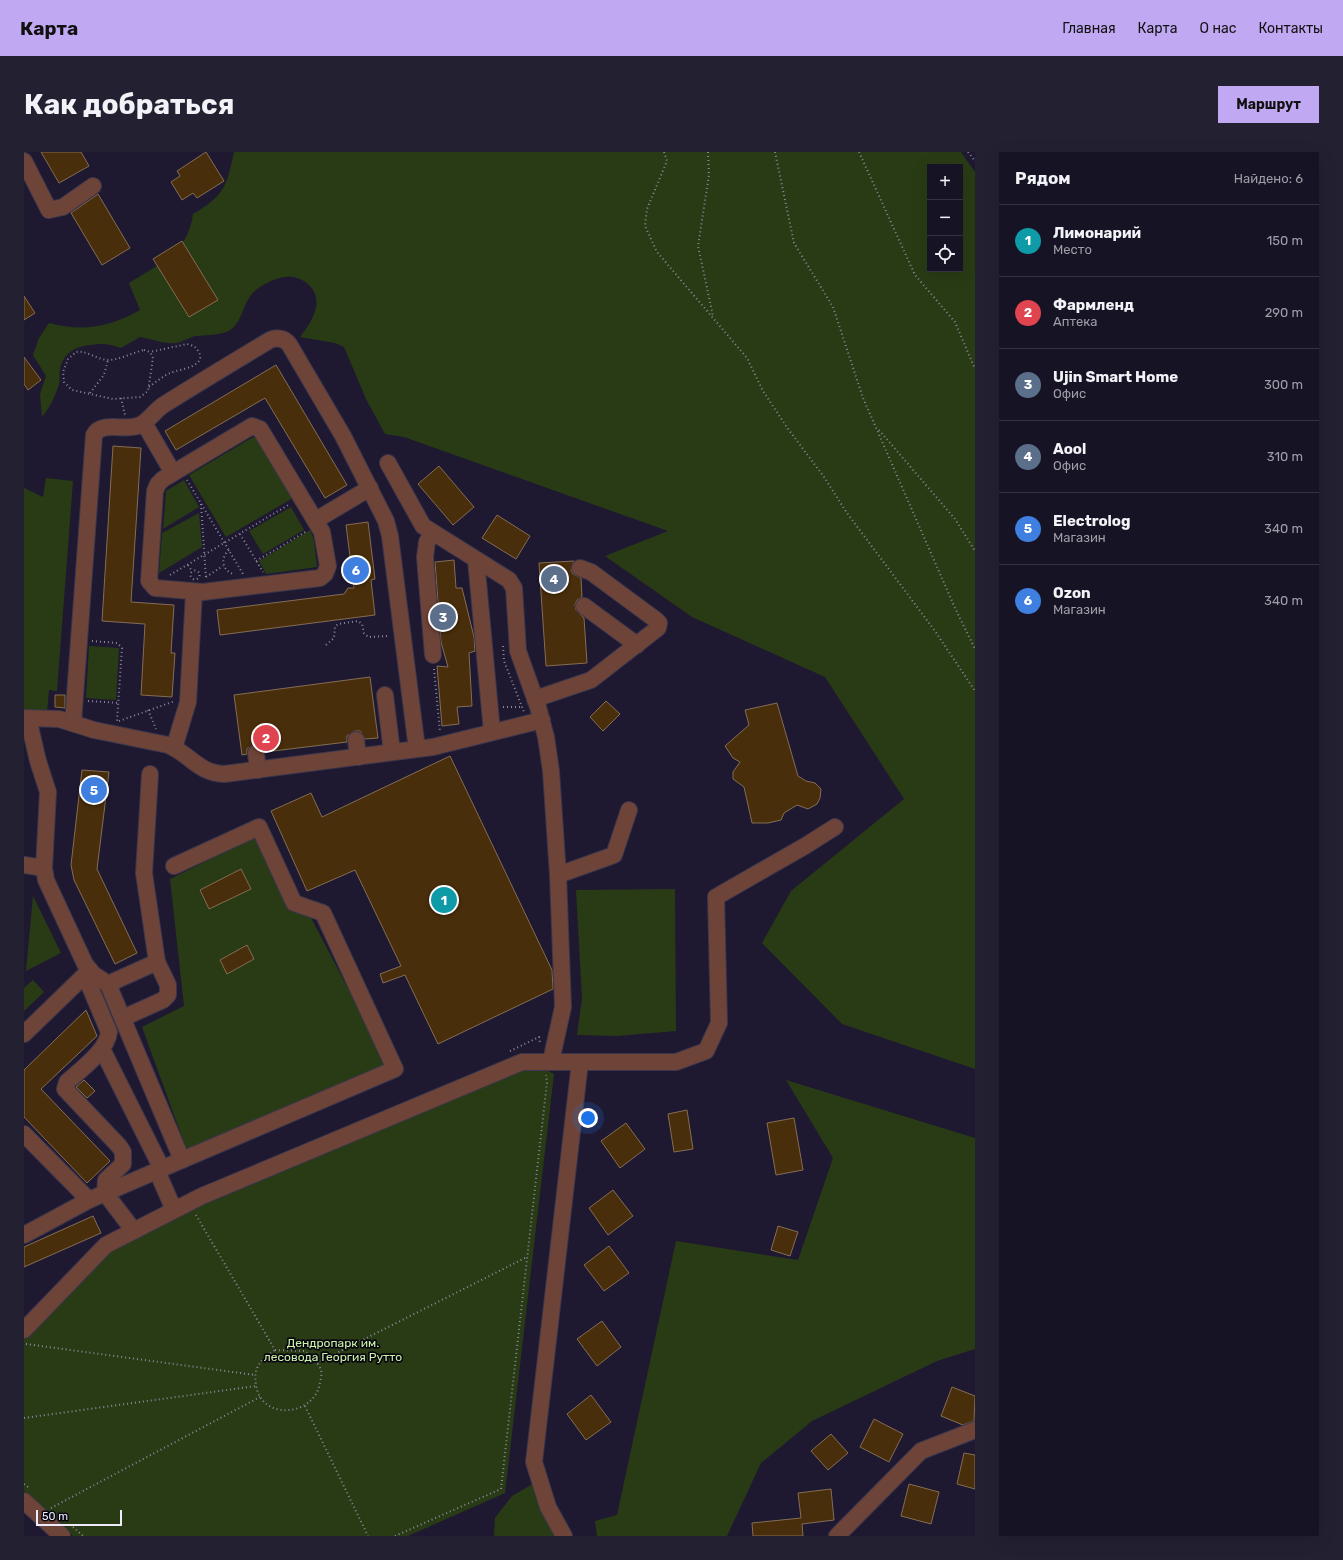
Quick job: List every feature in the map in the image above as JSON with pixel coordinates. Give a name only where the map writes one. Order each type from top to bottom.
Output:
[{"type":"street","points":[[24,161],[49,210],[63,207],[93,186]]},
{"type":"street","points":[[73,723],[94,435],[97,430],[102,428],[134,427],[144,423],[165,404],[270,340],[280,338],[289,344],[343,436],[370,488],[389,531],[417,749]]},
{"type":"street","points":[[144,423],[177,470]]},
{"type":"street","points":[[255,426],[260,429],[317,522],[324,540],[328,566],[325,574],[320,578],[270,584],[242,577],[158,590],[152,586],[149,581],[155,491],[160,481],[177,470],[249,428],[255,426]]},
{"type":"street","points":[[388,463],[418,520],[452,554],[476,560],[509,580],[514,588],[518,651],[533,711],[551,771],[558,875],[563,1007],[548,1061]]},
{"type":"street","points":[[317,522],[370,488]]},
{"type":"street","points":[[432,533],[427,542],[425,557],[433,655]]},
{"type":"street","points":[[476,560],[492,732]]},
{"type":"street","points":[[134,1230],[105,1193],[106,1180],[123,1164],[123,1152],[120,1146],[67,1093],[64,1086],[102,1049],[108,1040],[109,1032],[87,973],[49,887],[44,868],[48,792],[26,718],[56,718],[73,723],[117,728],[174,748],[203,770],[224,774],[417,749],[442,745],[492,732],[591,680],[656,630],[659,625],[658,621],[610,586],[607,591],[602,591],[580,573]]},
{"type":"street","points":[[174,748],[187,707],[203,584]]},
{"type":"street","points":[[584,606],[637,645]]},
{"type":"street","points":[[385,695],[392,752]]},
{"type":"street","points":[[356,740],[358,757]]},
{"type":"street","points":[[256,753],[258,770]]},
{"type":"street","points":[[122,1018],[163,1000],[168,996],[168,985],[157,962],[144,873],[150,774]]},
{"type":"street","points":[[558,875],[614,855],[629,810]]},
{"type":"street","points":[[24,1235],[89,1200],[395,1069],[323,913],[294,903],[258,827],[174,866]]},
{"type":"street","points":[[24,1330],[106,1245],[189,1202],[522,1062],[676,1062],[706,1051],[719,1023],[716,896],[805,846],[835,827]]},
{"type":"street","points":[[24,865],[44,868]]},
{"type":"street","points":[[108,984],[157,962]]},
{"type":"street","points":[[87,973],[108,984],[182,1160]]},
{"type":"street","points":[[24,1034],[87,973]]},
{"type":"street","points":[[102,1049],[159,1170],[174,1210]]},
{"type":"street","points":[[564,1536],[548,1507],[534,1462],[580,1062]]},
{"type":"street","points":[[24,1134],[89,1200]]},
{"type":"street","points":[[837,1536],[921,1451],[975,1430]]},
{"type":"street","points":[[24,1501],[62,1536]]},
{"type":"path","points":[[664,152],[667,161],[647,209],[645,226],[657,252],[714,317],[747,358],[763,391],[786,426],[824,477],[847,513],[935,631],[975,691]]},
{"type":"path","points":[[708,152],[709,175],[698,246],[714,317]]},
{"type":"path","points":[[775,152],[794,243],[833,307],[863,398],[955,608],[975,649]]},
{"type":"path","points":[[859,152],[915,275],[955,322],[975,369]]},
{"type":"path","points":[[968,152],[975,161]]},
{"type":"path","points":[[189,344],[197,349],[199,358],[192,367],[169,374],[149,388],[144,395],[137,397],[108,399],[90,393],[72,390],[66,385],[63,377],[65,363],[70,356],[78,352],[108,360],[122,358],[142,350],[150,352],[189,344]]},
{"type":"path","points":[[149,388],[153,358],[150,352]]},
{"type":"path","points":[[90,393],[104,375],[108,360]]},
{"type":"path","points":[[876,427],[955,519],[975,551]]},
{"type":"path","points":[[177,470],[201,502],[229,550],[242,577]]},
{"type":"path","points":[[152,586],[302,497]]},
{"type":"path","points":[[201,502],[204,555],[203,584]]},
{"type":"path","points":[[256,561],[317,522]]},
{"type":"path","points":[[240,534],[270,584]]},
{"type":"path","points":[[229,550],[223,559],[224,566],[227,571],[242,577]]},
{"type":"path","points":[[188,565],[192,571],[190,575],[193,580],[198,579],[200,575]]},
{"type":"path","points":[[203,584],[224,566]]},
{"type":"path","points":[[192,571],[198,572],[203,584]]},
{"type":"path","points":[[326,645],[334,638],[335,627],[338,624],[360,622],[364,634],[370,638],[402,634]]},
{"type":"path","points":[[79,640],[117,643],[121,645],[117,728],[188,696]]},
{"type":"path","points":[[484,650],[503,645],[504,661],[533,711]]},
{"type":"path","points":[[433,655],[442,745]]},
{"type":"path","points":[[75,700],[119,703]]},
{"type":"path","points":[[490,707],[533,711]]},
{"type":"path","points":[[395,1536],[501,1489],[547,1082],[548,1061],[539,1037],[504,1054]]},
{"type":"path","points":[[189,1202],[275,1350]]},
{"type":"path","points":[[317,1362],[527,1257]]},
{"type":"path","points":[[24,1344],[255,1375]]},
{"type":"path","points":[[275,1350],[305,1351],[317,1362],[322,1372],[319,1391],[305,1405],[286,1411],[272,1407],[260,1397],[256,1386],[255,1375],[260,1361],[275,1350]]},
{"type":"path","points":[[24,1418],[256,1386]]},
{"type":"path","points":[[51,1508],[260,1397]]},
{"type":"path","points":[[305,1405],[368,1536]]},
{"type":"green space","points":[[234,152],[961,152],[975,172],[975,1069],[842,1024],[762,943],[791,891],[904,799],[825,677],[692,617],[605,556],[668,531],[404,437],[385,434],[366,399],[344,347],[335,343],[300,337],[314,315],[316,297],[310,286],[299,279],[292,277],[275,279],[255,291],[246,303],[237,324],[229,331],[193,337],[176,343],[140,337],[121,348],[99,344],[80,347],[71,351],[62,363],[59,382],[54,398],[42,417],[40,394],[46,376],[33,355],[39,338],[49,323],[73,327],[96,326],[107,324],[129,316],[140,310],[129,283],[161,263],[178,248],[185,239],[193,214],[212,202],[222,189],[229,174]]},
{"type":"green space","points":[[253,437],[258,439],[293,498],[226,537],[189,475]]},
{"type":"green space","points":[[46,478],[73,481],[57,691],[49,690],[47,711],[24,710],[24,488],[43,497]]},
{"type":"green space","points":[[184,480],[199,507],[163,529],[166,491]]},
{"type":"green space","points":[[291,507],[304,530],[263,554],[249,531]]},
{"type":"green space","points":[[199,513],[202,547],[159,573],[162,533]]},
{"type":"green space","points":[[310,530],[314,540],[317,567],[266,574],[259,561]]},
{"type":"green space","points":[[89,646],[119,648],[116,700],[86,698]]},
{"type":"green space","points":[[255,837],[294,908],[310,916],[389,1066],[189,1156],[142,1027],[184,1006],[170,879]]},
{"type":"green space","points":[[675,889],[676,1031],[617,1036],[577,1035],[582,998],[576,890]]},
{"type":"green space","points":[[33,896],[61,953],[26,971]]},
{"type":"green space","points":[[33,980],[44,992],[24,1011],[24,988]]},
{"type":"green space","name":"Дендропарк им. лесовода Георгия Рутто","points":[[533,1063],[554,1074],[505,1493],[408,1536],[73,1536],[24,1491],[24,1338],[37,1322],[110,1248],[204,1201]]},
{"type":"green space","points":[[786,1080],[975,1138],[975,1349],[937,1361],[812,1421],[761,1463],[727,1536],[597,1536],[595,1521],[617,1515],[676,1241],[798,1260],[833,1158]]},
{"type":"green space","points":[[536,1482],[560,1536],[494,1536],[495,1518],[512,1496]]},
{"type":"building","points":[[41,152],[81,152],[89,166],[59,183]]},
{"type":"building","points":[[206,152],[224,181],[197,198],[193,193],[182,200],[171,182],[180,176],[177,171]]},
{"type":"building","points":[[98,194],[130,248],[102,265],[71,213]]},
{"type":"building","points":[[182,241],[218,300],[189,317],[153,259]]},
{"type":"building","points":[[24,296],[35,313],[24,320]]},
{"type":"building","points":[[24,357],[41,380],[28,390],[24,384]]},
{"type":"building","points":[[276,365],[347,485],[325,498],[265,398],[176,450],[165,431]]},
{"type":"building","points":[[113,446],[141,448],[131,602],[174,605],[171,653],[175,653],[172,697],[141,695],[145,624],[102,621]]},
{"type":"building","points":[[439,466],[474,507],[453,525],[418,484]]},
{"type":"building","points":[[497,515],[530,536],[516,559],[482,538]]},
{"type":"building","points":[[368,522],[375,579],[371,580],[375,615],[220,635],[217,610],[344,594],[348,588],[354,588],[346,525]]},
{"type":"building","points":[[454,560],[456,588],[462,588],[474,637],[475,651],[469,653],[472,706],[457,707],[459,724],[442,726],[437,666],[448,667],[441,642],[435,562]]},
{"type":"building","points":[[574,561],[571,570],[573,574],[581,578],[582,597],[577,600],[575,605],[576,610],[584,618],[587,663],[546,666],[539,563]]},
{"type":"building","points":[[370,677],[378,738],[365,739],[360,731],[355,731],[347,736],[347,742],[265,752],[260,744],[255,744],[247,749],[247,754],[242,755],[234,695]]},
{"type":"building","points":[[55,695],[65,695],[65,708],[55,707]]},
{"type":"building","points":[[606,701],[620,714],[603,731],[590,717]]},
{"type":"building","points":[[777,703],[798,776],[806,781],[815,783],[821,789],[820,798],[817,804],[808,809],[797,805],[784,813],[781,820],[768,823],[752,823],[744,787],[733,779],[733,772],[740,762],[733,758],[725,746],[749,725],[745,710]]},
{"type":"building","points":[[450,756],[552,970],[553,989],[438,1044],[405,975],[383,983],[380,974],[401,966],[355,870],[307,891],[271,811],[311,793],[322,817]]},
{"type":"building","points":[[82,770],[109,772],[97,869],[137,953],[115,964],[74,880],[71,865]]},
{"type":"building","points":[[241,869],[251,889],[209,909],[200,890]]},
{"type":"building","points":[[247,945],[254,959],[227,974],[220,960]]},
{"type":"building","points":[[86,1010],[97,1036],[41,1089],[110,1161],[87,1183],[24,1117],[24,1070]]},
{"type":"building","points":[[84,1080],[95,1091],[87,1098],[76,1087]]},
{"type":"building","points":[[687,1110],[693,1149],[674,1152],[668,1114]]},
{"type":"building","points":[[794,1118],[803,1170],[776,1175],[767,1123]]},
{"type":"building","points":[[626,1123],[645,1149],[620,1168],[601,1141]]},
{"type":"building","points":[[613,1190],[633,1216],[608,1235],[589,1208]]},
{"type":"building","points":[[93,1216],[101,1233],[24,1267],[24,1247]]},
{"type":"building","points":[[778,1226],[798,1232],[790,1256],[771,1250]]},
{"type":"building","points":[[609,1246],[629,1273],[604,1291],[584,1265]]},
{"type":"building","points":[[602,1321],[621,1347],[597,1366],[577,1339]]},
{"type":"building","points":[[952,1387],[975,1396],[974,1421],[963,1425],[941,1416]]},
{"type":"building","points":[[591,1395],[611,1422],[586,1440],[567,1414]]},
{"type":"building","points":[[874,1419],[903,1434],[889,1462],[860,1447]]},
{"type":"building","points":[[831,1434],[848,1453],[828,1470],[811,1451]]},
{"type":"building","points":[[964,1453],[975,1455],[975,1489],[957,1484]]},
{"type":"building","points":[[909,1484],[939,1492],[931,1524],[901,1516]]},
{"type":"building","points":[[831,1489],[834,1520],[802,1524],[803,1536],[753,1536],[752,1523],[801,1518],[798,1493]]},
{"type":"place","name":"Ozon","points":[[356,570]]},
{"type":"place","name":"Aool","points":[[554,579]]},
{"type":"place","name":"Ujin Smart Home","points":[[443,617]]},
{"type":"place","name":"Фармленд","points":[[266,738]]},
{"type":"place","name":"Electrolog","points":[[94,790]]},
{"type":"place","name":"Лимонарий","points":[[444,900]]}]
